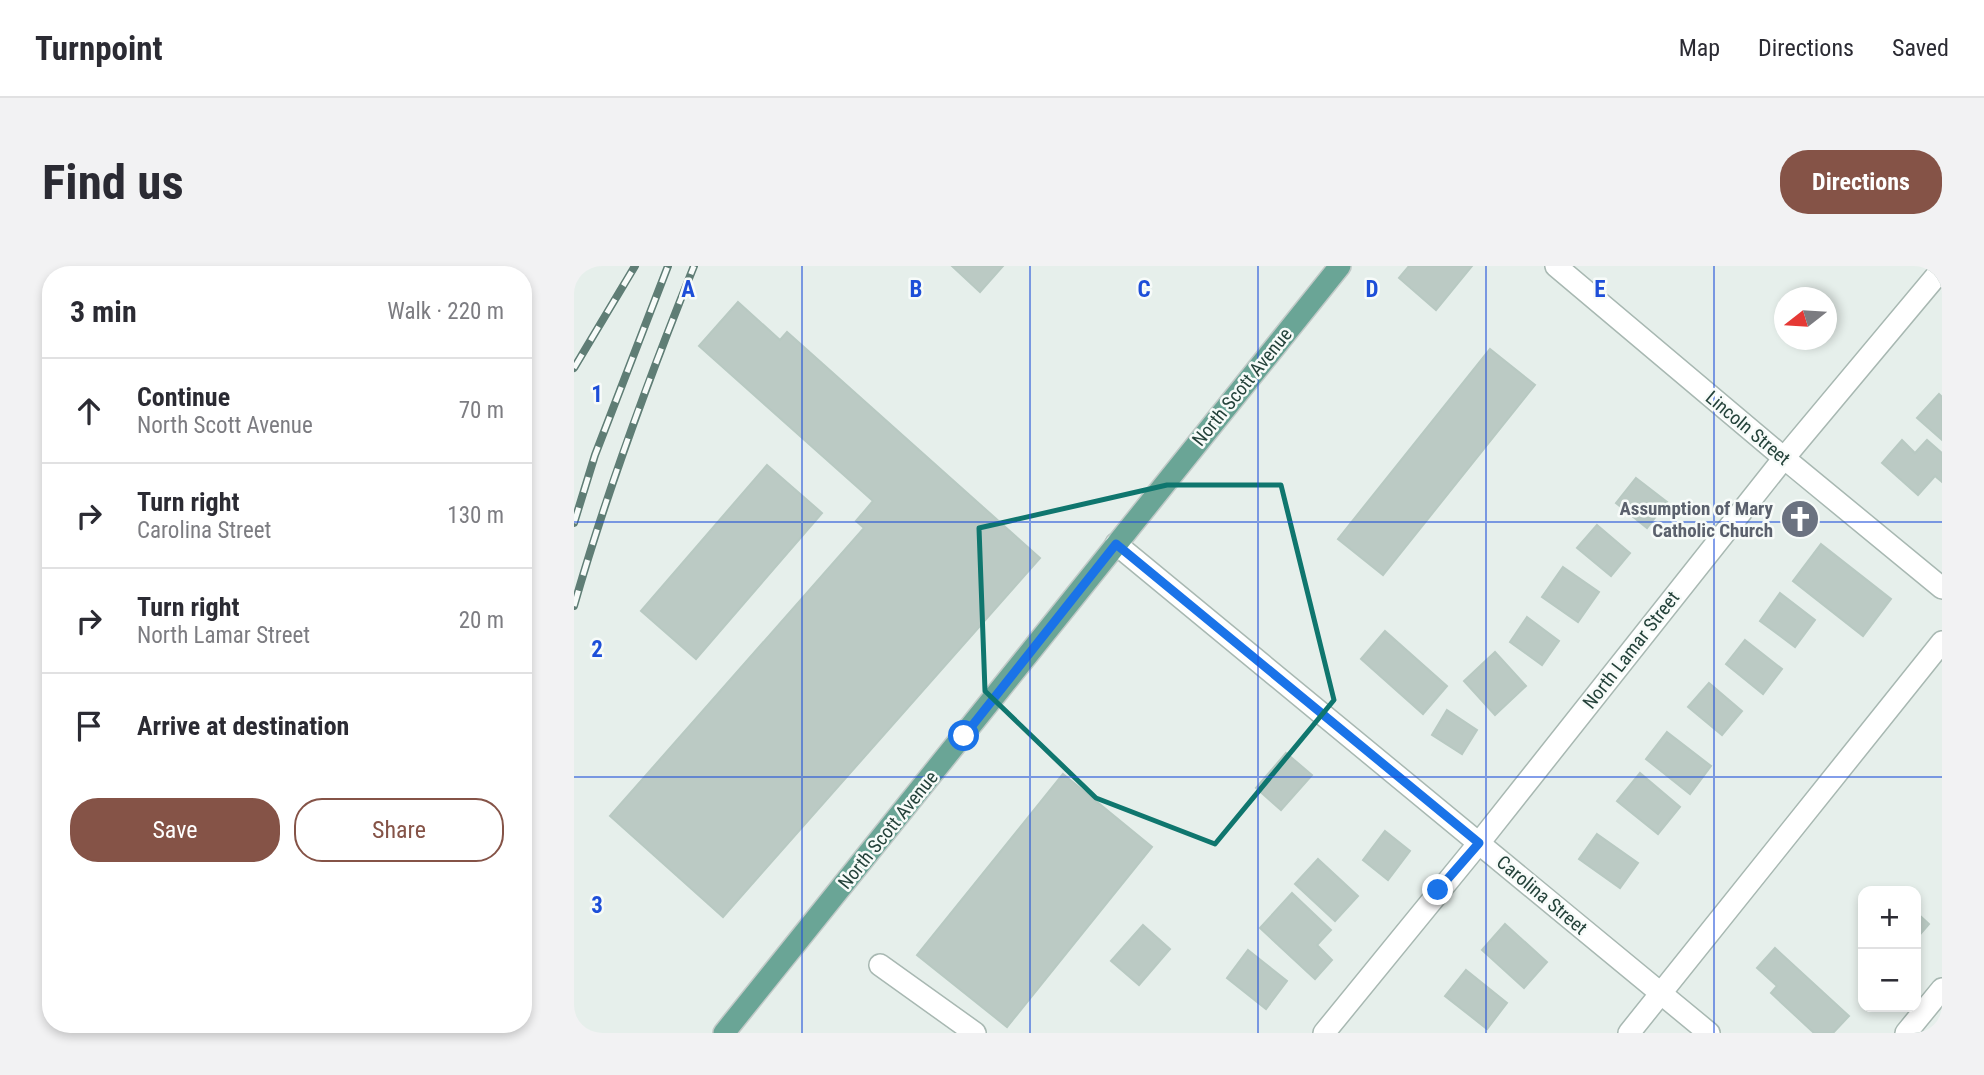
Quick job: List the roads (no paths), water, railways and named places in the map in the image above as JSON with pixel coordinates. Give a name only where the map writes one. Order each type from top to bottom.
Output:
[{"type":"main road","name":"North Scott Avenue","points":[[724,1033],[1340,266]]},
{"type":"street","name":"Lincoln Street","points":[[1556,266],[1942,588]]},
{"type":"street","name":"North Lamar Street","points":[[1324,1033],[1479,843],[1783,458],[1942,269]]},
{"type":"street","name":"Carolina Street","points":[[1116,544],[1709,1033]]},
{"type":"street","points":[[1629,1033],[1942,642]]},
{"type":"street","points":[[880,965],[975,1033]]},
{"type":"street","points":[[1906,1033],[1942,989]]},
{"type":"railway","points":[[574,368],[635,266]]},
{"type":"railway","points":[[574,523],[595,455],[668,266]]},
{"type":"railway","points":[[574,606],[629,434],[694,266]]},
{"type":"place","name":"Assumption of Mary Catholic Church","points":[[1800,519]]}]
